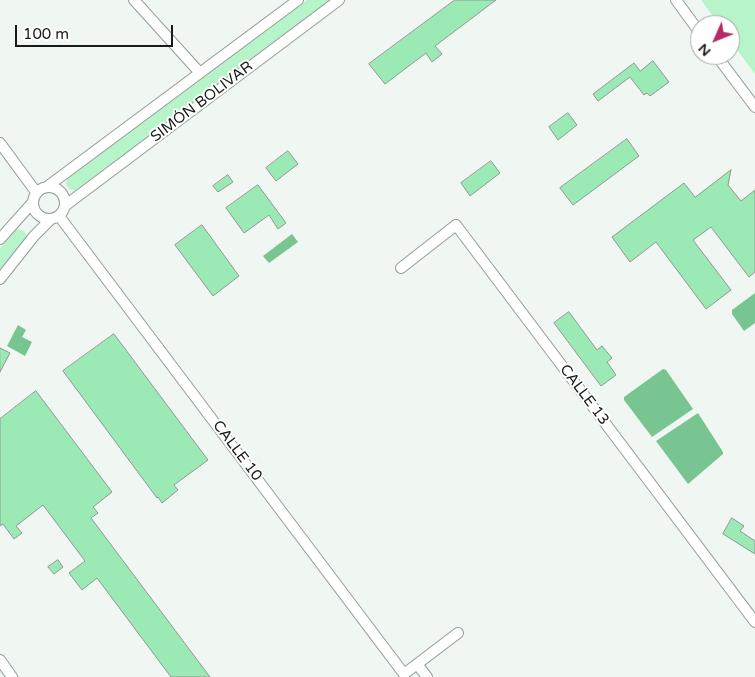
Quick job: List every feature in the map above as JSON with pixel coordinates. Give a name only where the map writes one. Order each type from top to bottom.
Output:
[{"type":"street","points":[[134,0],[200,73]]},
{"type":"street","name":"SIMÓN BOLIVAR","points":[[48,186],[298,0]]},
{"type":"street","name":"SIMÓN BOLIVAR","points":[[66,205],[339,0]]},
{"type":"street","points":[[676,0],[690,19]]},
{"type":"street","points":[[724,65],[755,107]]},
{"type":"street","points":[[0,143],[34,197],[33,208],[36,213],[45,219],[55,218]]},
{"type":"street","points":[[0,240],[44,187],[54,187],[63,194],[66,205],[64,211],[34,236],[0,279]]},
{"type":"street","name":"CALLE 10","points":[[55,218],[404,674],[458,633]]},
{"type":"street","name":"CALLE 13","points":[[401,268],[456,225],[755,622]]},
{"type":"street","points":[[0,660],[12,677]]},
{"type":"street","points":[[417,664],[427,677]]},
{"type":"shaded area","points":[[307,0],[332,0],[76,190],[71,190],[68,187],[66,184],[67,178]]},
{"type":"shaded area","points":[[701,0],[755,0],[755,74],[740,54],[740,15],[712,15]]},
{"type":"shaded area","points":[[18,229],[25,232],[27,238],[0,272],[0,248]]},
{"type":"shaded area","points":[[292,234],[298,242],[269,263],[263,256]]},
{"type":"shaded area","points":[[755,293],[755,323],[744,331],[732,314],[732,310]]},
{"type":"shaded area","points":[[18,325],[26,330],[22,337],[32,342],[25,356],[7,346]]},
{"type":"shaded area","points":[[663,369],[666,370],[693,409],[652,437],[624,400],[624,397]]},
{"type":"shaded area","points":[[698,413],[723,454],[688,484],[656,441]]},
{"type":"building","points":[[455,0],[496,0],[435,46],[442,54],[432,62],[426,53],[385,84],[369,64]]},
{"type":"building","points":[[653,61],[669,82],[650,96],[647,93],[644,95],[630,77],[598,101],[593,94],[634,63],[640,71]]},
{"type":"building","points":[[568,113],[577,125],[558,140],[549,127]]},
{"type":"building","points":[[627,139],[639,156],[573,205],[560,188]]},
{"type":"building","points":[[288,151],[298,164],[276,181],[266,168]]},
{"type":"building","points":[[491,161],[500,173],[470,196],[461,183]]},
{"type":"building","points":[[731,170],[728,185],[741,201],[755,190],[755,272],[749,277],[711,227],[693,240],[731,290],[706,309],[656,242],[630,262],[612,237],[684,183],[695,197]]},
{"type":"building","points":[[228,175],[233,182],[218,192],[213,186]]},
{"type":"building","points":[[258,185],[286,223],[278,229],[269,215],[244,233],[226,208]]},
{"type":"building","points":[[202,225],[239,276],[213,296],[175,245]]},
{"type":"building","points":[[569,312],[597,350],[602,346],[612,358],[607,362],[616,375],[601,386],[554,323]]},
{"type":"building","points":[[114,334],[208,460],[174,485],[178,490],[162,503],[63,371]]},
{"type":"building","points":[[0,348],[10,353],[0,372]]},
{"type":"building","points":[[36,391],[112,492],[93,507],[98,513],[91,518],[210,677],[171,677],[97,578],[82,590],[69,573],[85,561],[43,505],[16,526],[22,533],[14,539],[3,524],[0,526],[0,419]]},
{"type":"building","points":[[732,518],[744,526],[740,531],[755,541],[755,554],[723,534]]},
{"type":"building","points":[[58,560],[63,567],[54,574],[48,567]]}]
